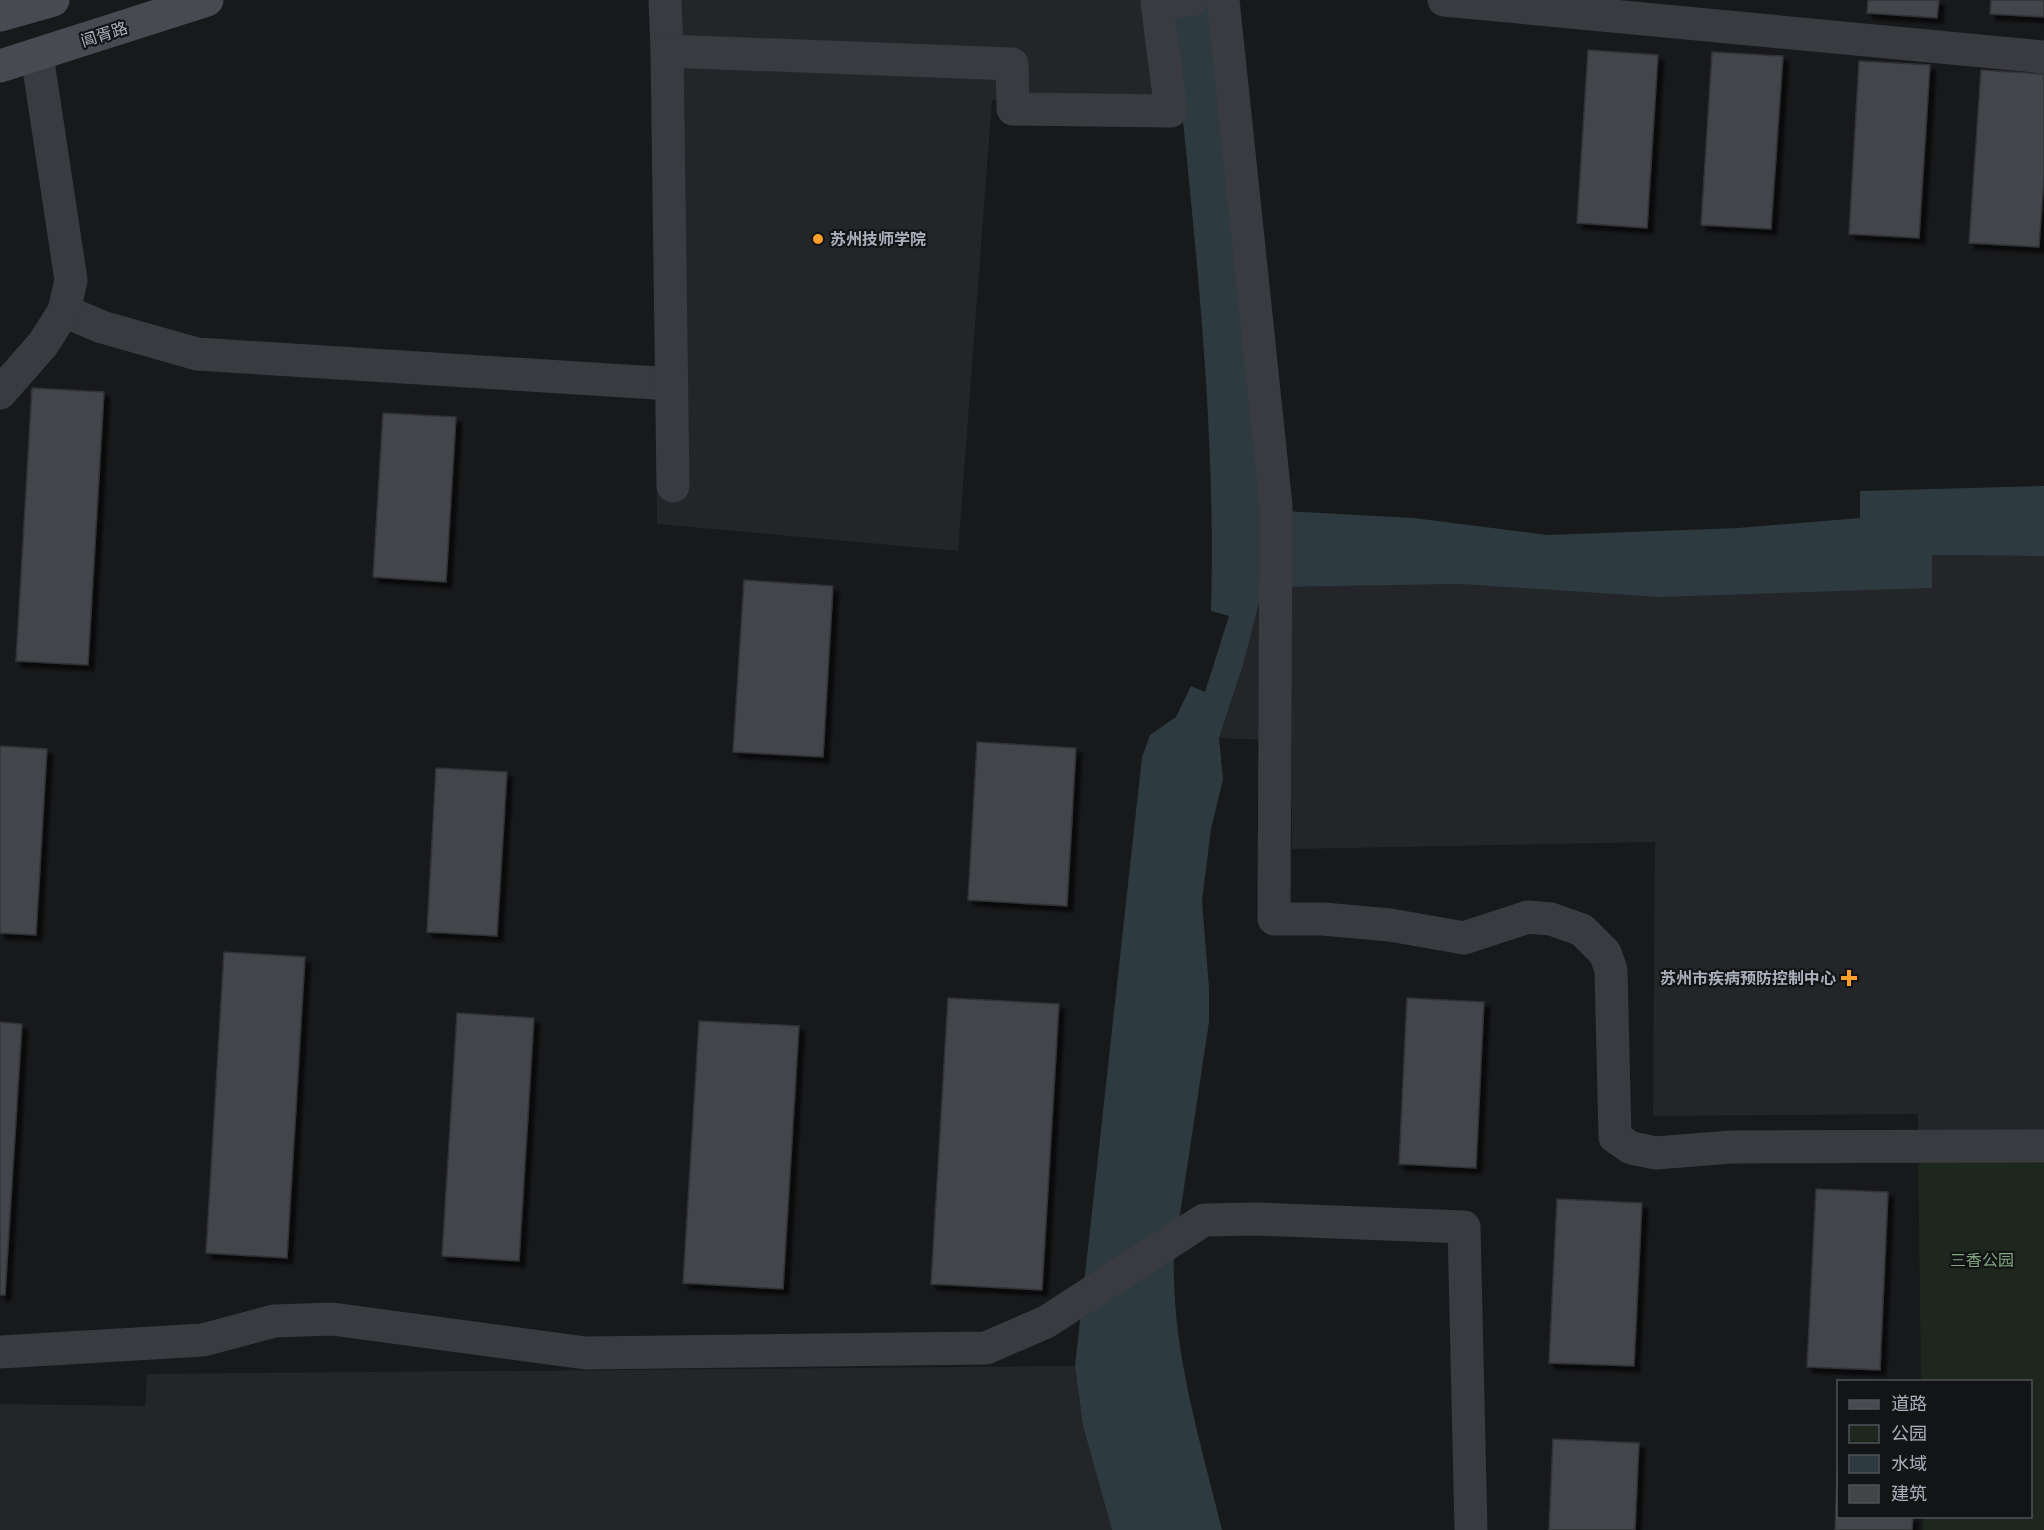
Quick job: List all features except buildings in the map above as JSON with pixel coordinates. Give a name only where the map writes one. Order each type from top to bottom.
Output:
[{"type":"main road","points":[[0,15],[53,0]]},
{"type":"main road","name":"阊胥路","points":[[0,66],[207,0]]},
{"type":"street","points":[[665,0],[673,486]]},
{"type":"street","points":[[1223,0],[1276,506],[1274,919],[1323,919],[1390,925],[1464,938],[1528,917],[1551,919],[1582,930],[1605,952],[1611,970],[1615,1137],[1631,1148],[1656,1153],[1731,1147],[2044,1146]]},
{"type":"street","points":[[1444,0],[2044,57]]},
{"type":"street","points":[[667,51],[1012,64],[1013,109],[1171,111],[1157,3],[1179,1]]},
{"type":"street","points":[[0,393],[43,344],[64,311],[71,280],[37,55]]},
{"type":"street","points":[[64,311],[102,327],[197,354],[672,384]]},
{"type":"street","points":[[0,1352],[203,1340],[274,1321],[332,1319],[586,1353],[986,1348],[1046,1322],[1204,1220],[1256,1219],[1464,1227],[1471,1530]]},
{"type":"shaded area","name":"苏州技师学院","points":[[653,0],[1171,0],[1181,104],[992,100],[958,551],[657,524]]},
{"type":"shaded area","name":"苏州市疾病预防控制中心","points":[[1932,555],[2044,556],[2044,1137],[1918,1139],[1918,1114],[1653,1116],[1655,842],[1292,849],[1291,741],[1219,738],[1243,665],[1262,586],[1461,584],[1932,588]]},
{"type":"shaded area","points":[[1075,1366],[1083,1426],[1112,1530],[0,1530],[0,1404],[145,1406],[147,1374]]},
{"type":"green space","name":"三香公园","points":[[2044,1137],[2044,1530],[1923,1530],[1923,1518],[2032,1518],[2032,1380],[1921,1380],[1918,1139]]},
{"type":"water","points":[[1171,0],[1215,0],[1263,510],[1414,518],[1548,535],[1738,528],[1860,518],[1860,491],[2044,486],[2044,556],[1932,555],[1932,588],[1660,597],[1461,584],[1263,587],[1243,665],[1219,738],[1223,779],[1211,829],[1202,901],[1209,988],[1209,1022],[1174,1254],[1174,1289],[1182,1359],[1196,1428],[1222,1530],[1112,1530],[1083,1426],[1075,1366],[1142,757],[1150,735],[1176,717],[1191,686],[1205,692],[1229,616],[1211,611],[1212,535],[1206,382],[1194,228]]},
{"type":"place","name":"苏州技师学院","points":[[818,239]]},
{"type":"place","name":"苏州市疾病预防控制中心","points":[[1849,978]]}]
